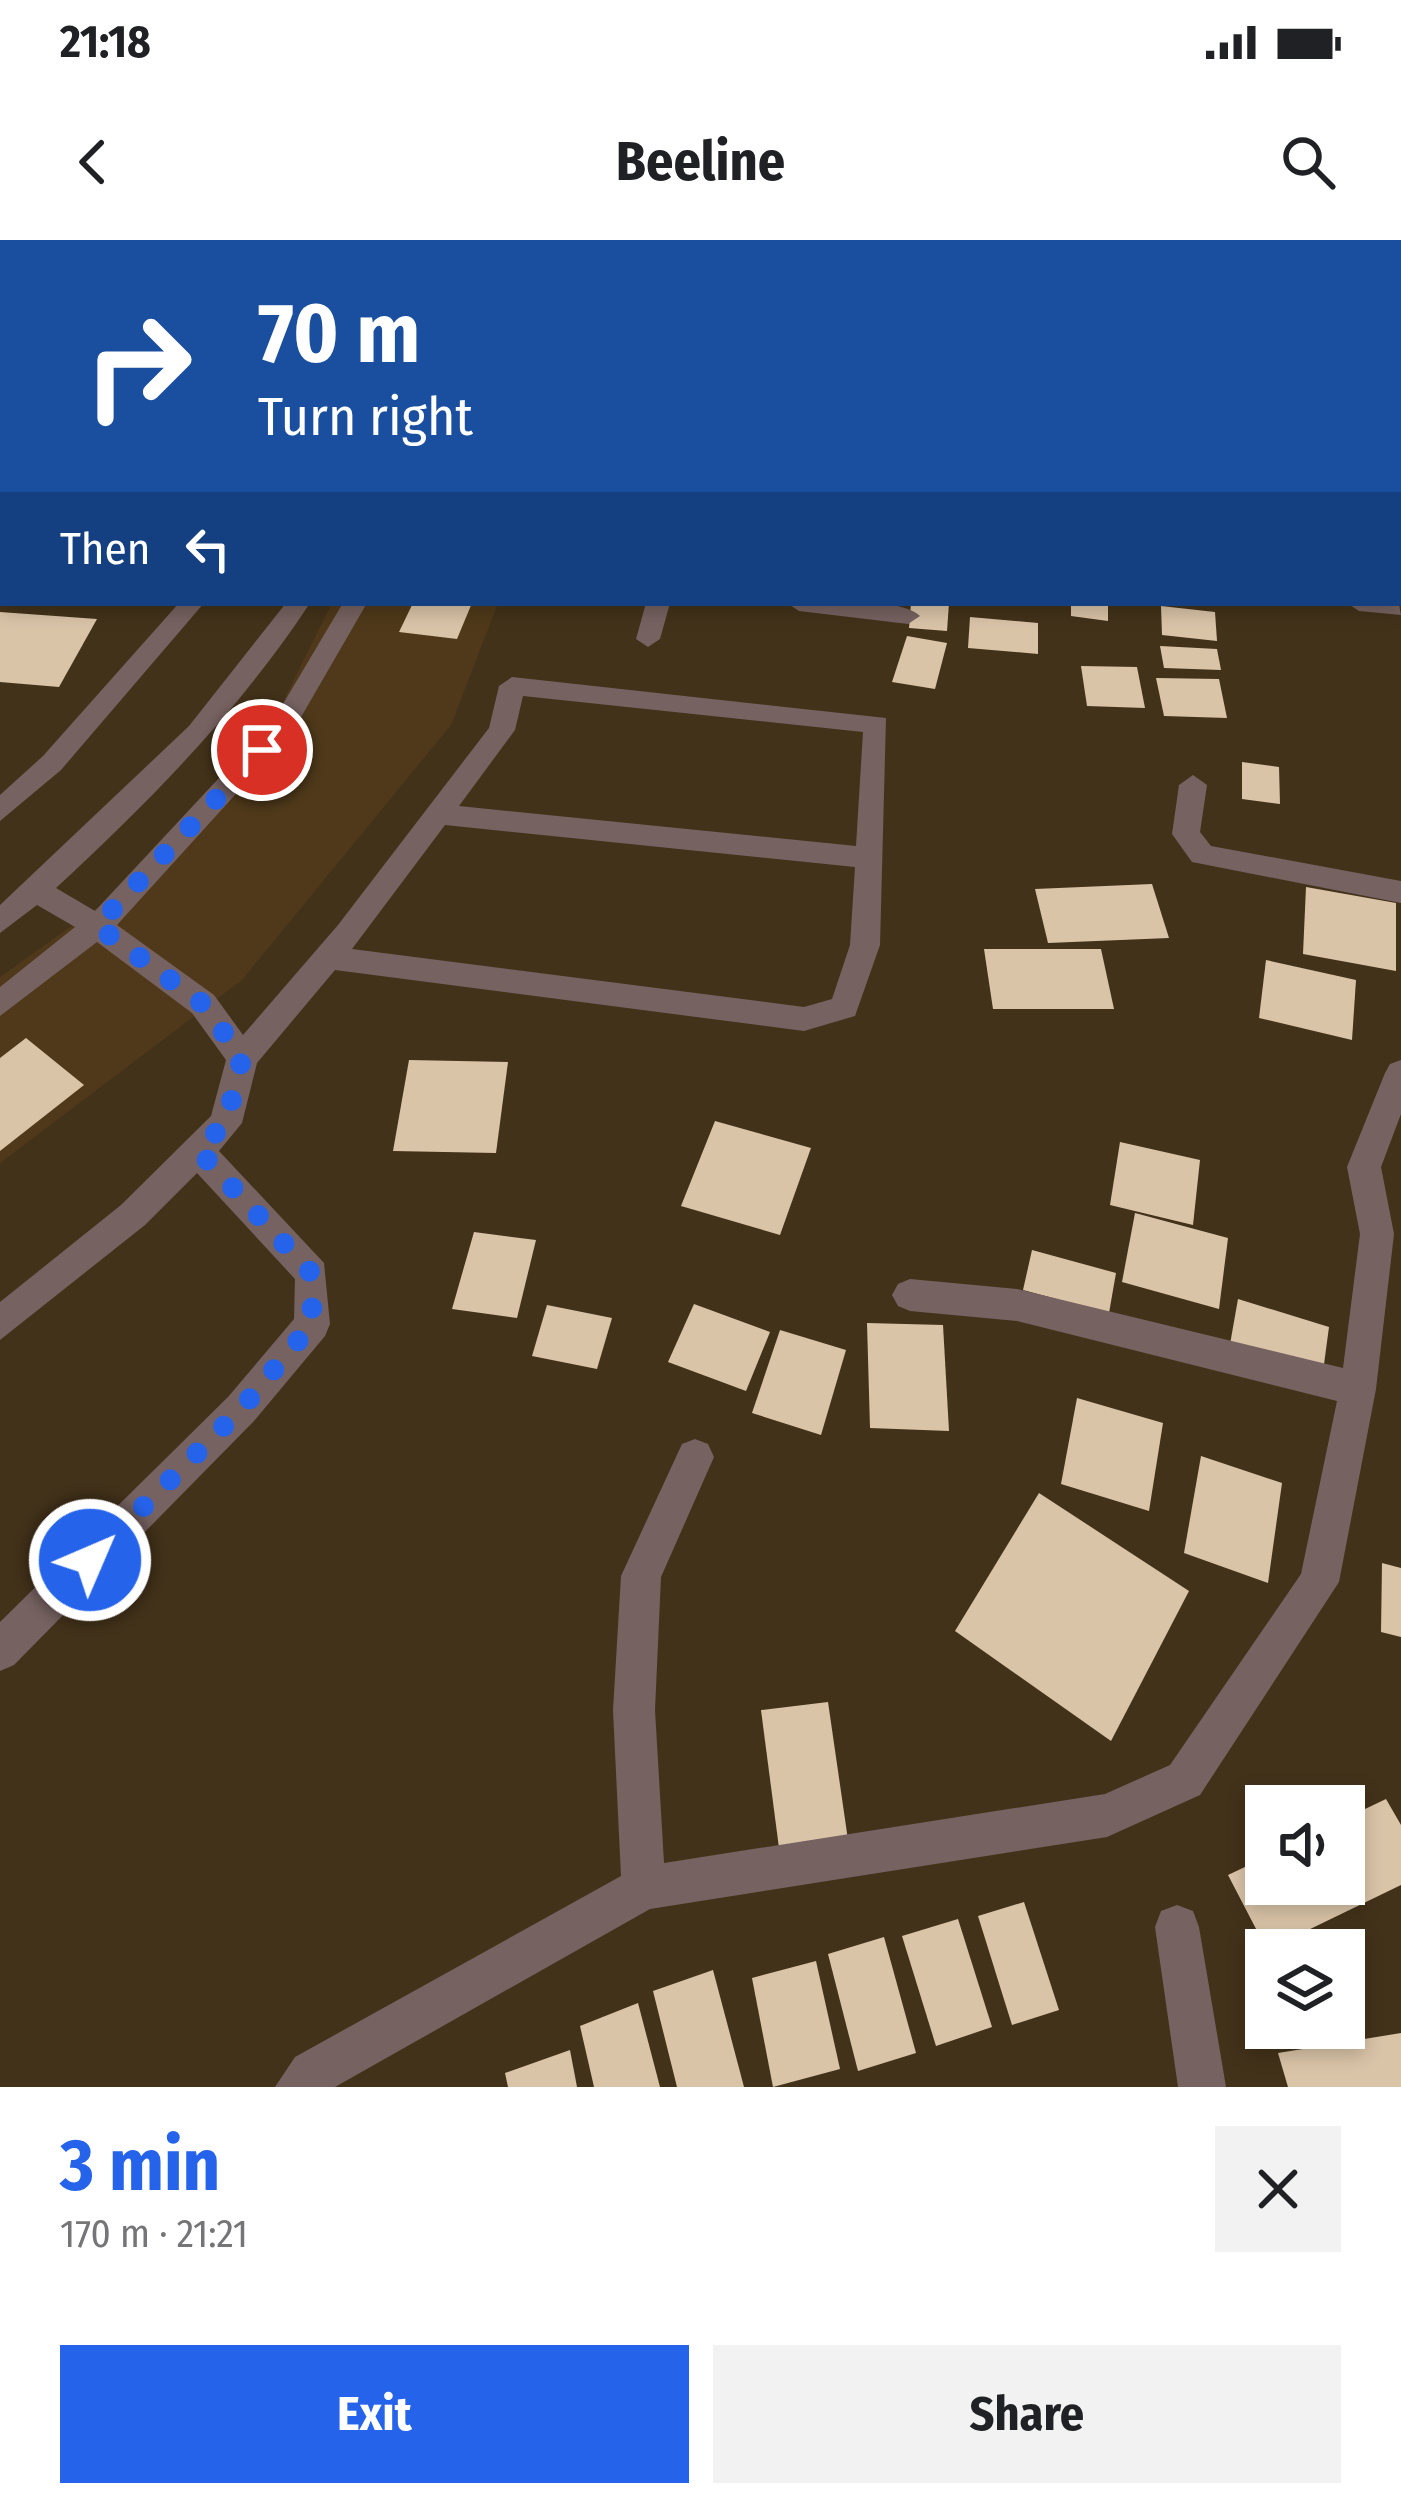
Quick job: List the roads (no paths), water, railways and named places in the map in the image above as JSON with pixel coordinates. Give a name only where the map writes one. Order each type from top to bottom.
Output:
[{"type":"street","points":[[0,811],[52,763],[189,606]]},
{"type":"street","points":[[0,922],[160,771],[262,660],[296,606]]},
{"type":"street","points":[[0,1004],[97,926],[284,725],[353,606]]},
{"type":"street","points":[[648,639],[657,606]]},
{"type":"street","points":[[824,606],[908,616]]},
{"type":"street","points":[[0,1324],[133,1215],[226,1123],[242,1058],[327,957],[502,730],[512,686],[877,724],[865,945],[844,1006],[804,1019],[327,957]]},
{"type":"street","points":[[1193,784],[1186,833],[1202,854],[1401,892]]},
{"type":"street","points":[[438,814],[868,858]]},
{"type":"street","points":[[35,890],[97,926],[203,1004],[242,1058]]},
{"type":"street","points":[[299,2087],[313,2074],[644,1888],[1107,1815],[1185,1780],[1319,1582],[1358,1389],[1377,1234],[1364,1167],[1401,1073]]},
{"type":"street","points":[[0,1651],[241,1409],[312,1324],[312,1274],[198,1150]]},
{"type":"street","points":[[910,1294],[1017,1305],[1358,1389]]},
{"type":"street","points":[[644,1888],[634,1710],[641,1576],[695,1457]]},
{"type":"street","points":[[1177,1927],[1202,2087]]}]
